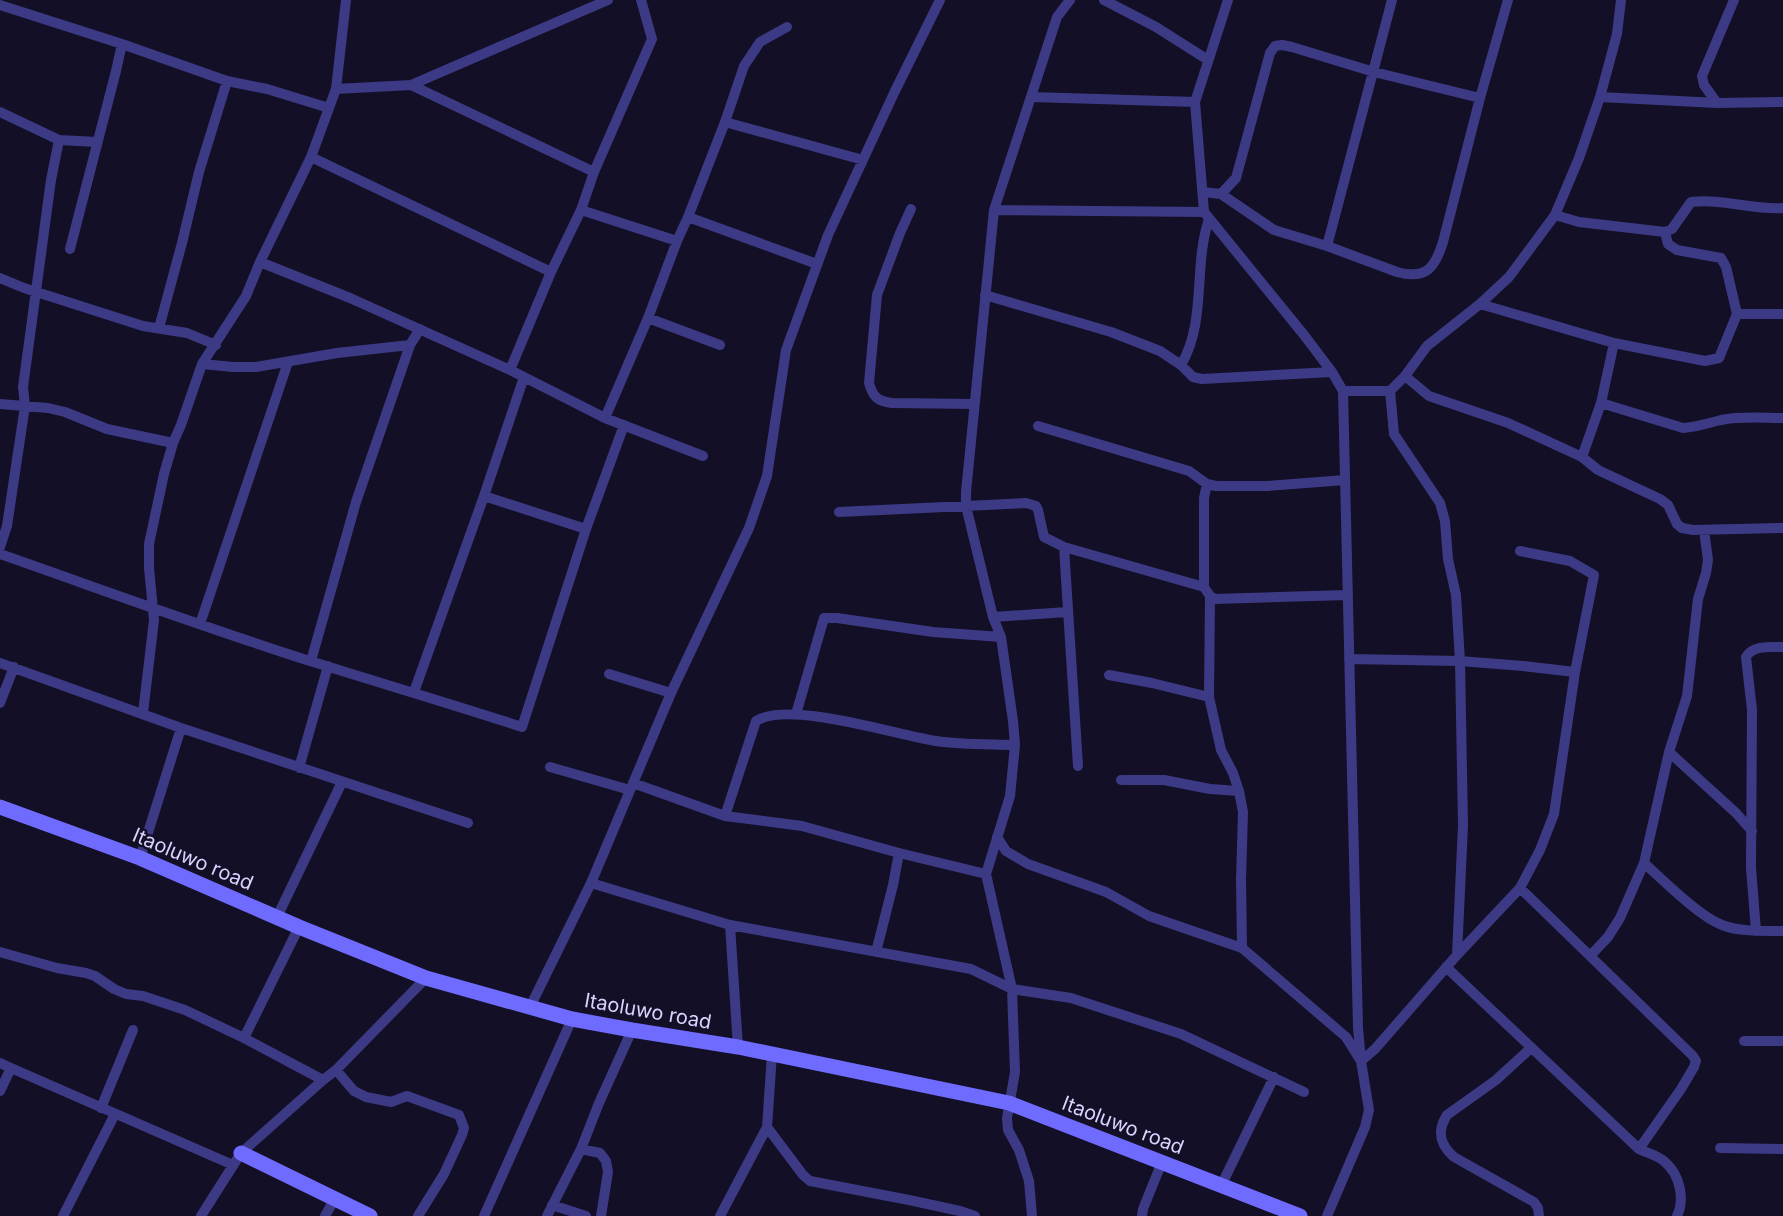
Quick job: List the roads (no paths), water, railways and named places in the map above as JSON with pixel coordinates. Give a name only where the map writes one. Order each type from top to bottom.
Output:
[{"type":"street","points":[[336,89],[411,85],[608,0]]},
{"type":"street","points":[[510,370],[551,272],[581,210],[594,172],[652,39],[641,0]]},
{"type":"street","points":[[530,1006],[591,883],[671,693],[749,528],[766,476],[786,350],[817,264],[828,235],[940,0]]},
{"type":"street","points":[[1032,1216],[1029,1181],[1019,1150],[1008,1130],[1007,1118],[1015,1072],[1012,989],[986,874],[1010,796],[1015,745],[1013,721],[1001,637],[993,617],[966,506],[966,492],[994,210],[1057,17],[1070,0]]},
{"type":"street","points":[[1104,0],[1156,27],[1208,60]]},
{"type":"street","points":[[1181,365],[1188,353],[1197,315],[1206,215],[1195,102],[1228,0]]},
{"type":"street","points":[[1328,246],[1392,0]]},
{"type":"street","points":[[1203,192],[1221,194],[1274,230],[1328,246],[1409,275],[1420,274],[1431,269],[1441,250],[1480,98],[1509,0]]},
{"type":"street","points":[[1343,391],[1390,391],[1405,376],[1427,346],[1480,304],[1509,277],[1555,215],[1580,159],[1600,98],[1617,34],[1621,0]]},
{"type":"street","points":[[143,713],[154,620],[149,544],[164,474],[202,364],[246,296],[311,157],[336,89],[344,1]]},
{"type":"street","points":[[1717,103],[1704,85],[1702,76],[1729,1]]},
{"type":"street","points":[[0,5],[227,81],[267,89],[329,108]]},
{"type":"street","points":[[605,418],[688,217],[744,66],[760,42],[787,27]]},
{"type":"street","points":[[70,249],[122,44]]},
{"type":"street","points":[[1221,194],[1236,178],[1270,53],[1275,46],[1292,47],[1374,72],[1480,98]]},
{"type":"street","points":[[159,328],[199,172],[227,81]]},
{"type":"street","points":[[411,85],[594,172]]},
{"type":"street","points":[[1032,97],[1195,102]]},
{"type":"street","points":[[1600,98],[1717,103],[1783,102]]},
{"type":"street","points":[[0,112],[60,140],[97,142]]},
{"type":"street","points":[[725,122],[863,160]]},
{"type":"street","points":[[0,547],[7,526],[25,406],[22,387],[51,180],[60,140]]},
{"type":"street","points":[[311,157],[551,272]]},
{"type":"street","points":[[1555,215],[1579,222],[1665,231],[1672,229],[1691,202],[1719,201],[1769,209],[1783,208]]},
{"type":"street","points":[[911,209],[877,295],[869,383],[873,395],[881,401],[974,404]]},
{"type":"street","points":[[581,210],[677,241]]},
{"type":"street","points":[[994,210],[1206,215],[1332,372],[1343,391],[1358,1029],[1369,1110],[1365,1127],[1327,1216]]},
{"type":"street","points":[[688,217],[817,264]]},
{"type":"street","points":[[1480,304],[1614,343],[1705,361],[1719,358],[1737,314],[1726,267],[1721,258],[1677,250],[1668,244],[1665,231]]},
{"type":"street","points":[[260,262],[420,329],[510,370],[605,418],[703,456]]},
{"type":"street","points":[[0,278],[143,326],[187,333],[216,345]]},
{"type":"street","points":[[985,295],[1111,332],[1160,351],[1181,365],[1193,377],[1202,379],[1332,372]]},
{"type":"street","points":[[1737,314],[1783,314]]},
{"type":"street","points":[[648,318],[720,345]]},
{"type":"street","points":[[312,661],[356,502],[410,345],[420,329]]},
{"type":"street","points":[[1582,456],[1601,403],[1614,343]]},
{"type":"street","points":[[202,364],[256,367],[337,353],[410,345]]},
{"type":"street","points":[[200,624],[288,362]]},
{"type":"street","points":[[1405,376],[1429,396],[1508,423],[1582,456],[1598,470],[1660,499],[1668,506],[1677,524],[1682,528],[1704,530],[1783,528]]},
{"type":"street","points":[[414,692],[524,377]]},
{"type":"street","points":[[1390,391],[1394,434],[1443,511],[1448,560],[1456,595],[1460,661],[1463,825],[1457,955]]},
{"type":"street","points":[[1601,403],[1683,428],[1738,418],[1783,418]]},
{"type":"street","points":[[0,404],[56,410],[107,429],[173,443]]},
{"type":"street","points":[[0,554],[200,624],[522,727],[586,529],[624,425]]},
{"type":"street","points":[[1038,426],[1189,471],[1207,484],[1216,486],[1268,486],[1345,480]]},
{"type":"street","points":[[1203,587],[1204,498],[1207,484]]},
{"type":"street","points":[[484,496],[586,529]]},
{"type":"street","points":[[839,512],[1031,504],[1038,510],[1044,537],[1064,547],[1203,587],[1210,596],[1222,600],[1348,595]]},
{"type":"street","points":[[1591,955],[1608,937],[1620,918],[1644,863],[1669,752],[1687,696],[1698,599],[1708,560],[1704,530]]},
{"type":"street","points":[[1064,547],[1078,766]]},
{"type":"street","points":[[1361,1061],[1375,1049],[1457,955],[1520,888],[1540,850],[1554,814],[1575,672],[1593,574],[1570,561],[1520,551]]},
{"type":"street","points":[[1210,596],[1209,697],[1221,750],[1233,773],[1243,812],[1242,948]]},
{"type":"street","points":[[993,617],[1068,612]]},
{"type":"street","points":[[796,714],[824,618],[933,632],[1001,637]]},
{"type":"street","points":[[1756,931],[1751,868],[1752,710],[1746,657],[1749,652],[1758,648],[1783,647]]},
{"type":"street","points":[[1349,659],[1460,661],[1575,672]]},
{"type":"street","points":[[0,663],[181,728],[468,823]]},
{"type":"street","points":[[299,768],[328,666]]},
{"type":"street","points":[[0,704],[14,667]]},
{"type":"street","points":[[609,674],[671,693]]},
{"type":"street","points":[[1108,675],[1209,697]]},
{"type":"street","points":[[725,816],[756,721],[762,717],[796,714],[859,724],[937,741],[1015,745]]},
{"type":"street","points":[[140,858],[181,728]]},
{"type":"street","points":[[1669,752],[1736,813],[1752,831]]},
{"type":"street","points":[[550,767],[632,786],[725,816],[802,826],[986,874]]},
{"type":"street","points":[[1121,780],[1164,780],[1210,789],[1239,791]]},
{"type":"street","points":[[277,917],[342,782]]},
{"type":"street","name":"Itaoluwo road","points":[[1,809],[140,858],[299,927],[426,978],[572,1019],[738,1047],[1009,1103],[1300,1216]]},
{"type":"street","points":[[997,837],[1006,851],[1028,864],[1106,892],[1149,916],[1242,948],[1346,1037],[1361,1061]]},
{"type":"street","points":[[876,952],[899,853]]},
{"type":"street","points":[[1644,863],[1708,918],[1724,926],[1756,931],[1783,931]]},
{"type":"street","points":[[591,883],[730,925],[971,969],[1012,989],[1071,998],[1181,1035],[1304,1092]]},
{"type":"street","points":[[1520,888],[1694,1056],[1696,1061],[1694,1067],[1681,1089],[1639,1149]]},
{"type":"street","points":[[730,925],[738,1047]]},
{"type":"street","points":[[244,1038],[299,927]]},
{"type":"street","points":[[0,952],[95,976],[126,994],[152,999],[185,1010],[323,1080]]},
{"type":"street","points":[[1446,968],[1639,1149],[1665,1162],[1678,1180],[1682,1201],[1677,1216]]},
{"type":"street","points":[[201,1216],[237,1159],[336,1070],[426,978]]},
{"type":"street","points":[[484,1216],[572,1019]]},
{"type":"street","points":[[101,1108],[133,1030]]},
{"type":"street","points":[[547,1216],[581,1149],[632,1030]]},
{"type":"street","points":[[1744,1041],[1783,1041]]},
{"type":"street","points":[[1531,1048],[1496,1080],[1447,1115],[1441,1132],[1445,1149],[1534,1202],[1539,1216]]},
{"type":"street","points":[[720,1216],[766,1127],[772,1054]]},
{"type":"street","points":[[0,1063],[115,1114],[237,1159],[370,1216]]},
{"type":"street","points":[[0,1091],[11,1068]]},
{"type":"street","points":[[336,1070],[354,1091],[366,1097],[391,1102],[407,1096],[459,1115],[463,1121],[462,1135],[444,1174],[418,1216]]},
{"type":"street","points":[[1221,1186],[1274,1077]]},
{"type":"street","points":[[63,1216],[115,1114]]},
{"type":"street","points":[[766,1127],[810,1181],[909,1200],[975,1216]]},
{"type":"street","points":[[1720,1148],[1783,1149]]},
{"type":"street","points":[[581,1149],[600,1153],[608,1167],[601,1216]]},
{"type":"street","points":[[1142,1216],[1162,1162]]},
{"type":"street","points":[[325,1216],[334,1200]]},
{"type":"street","points":[[552,1205],[586,1216]]}]
